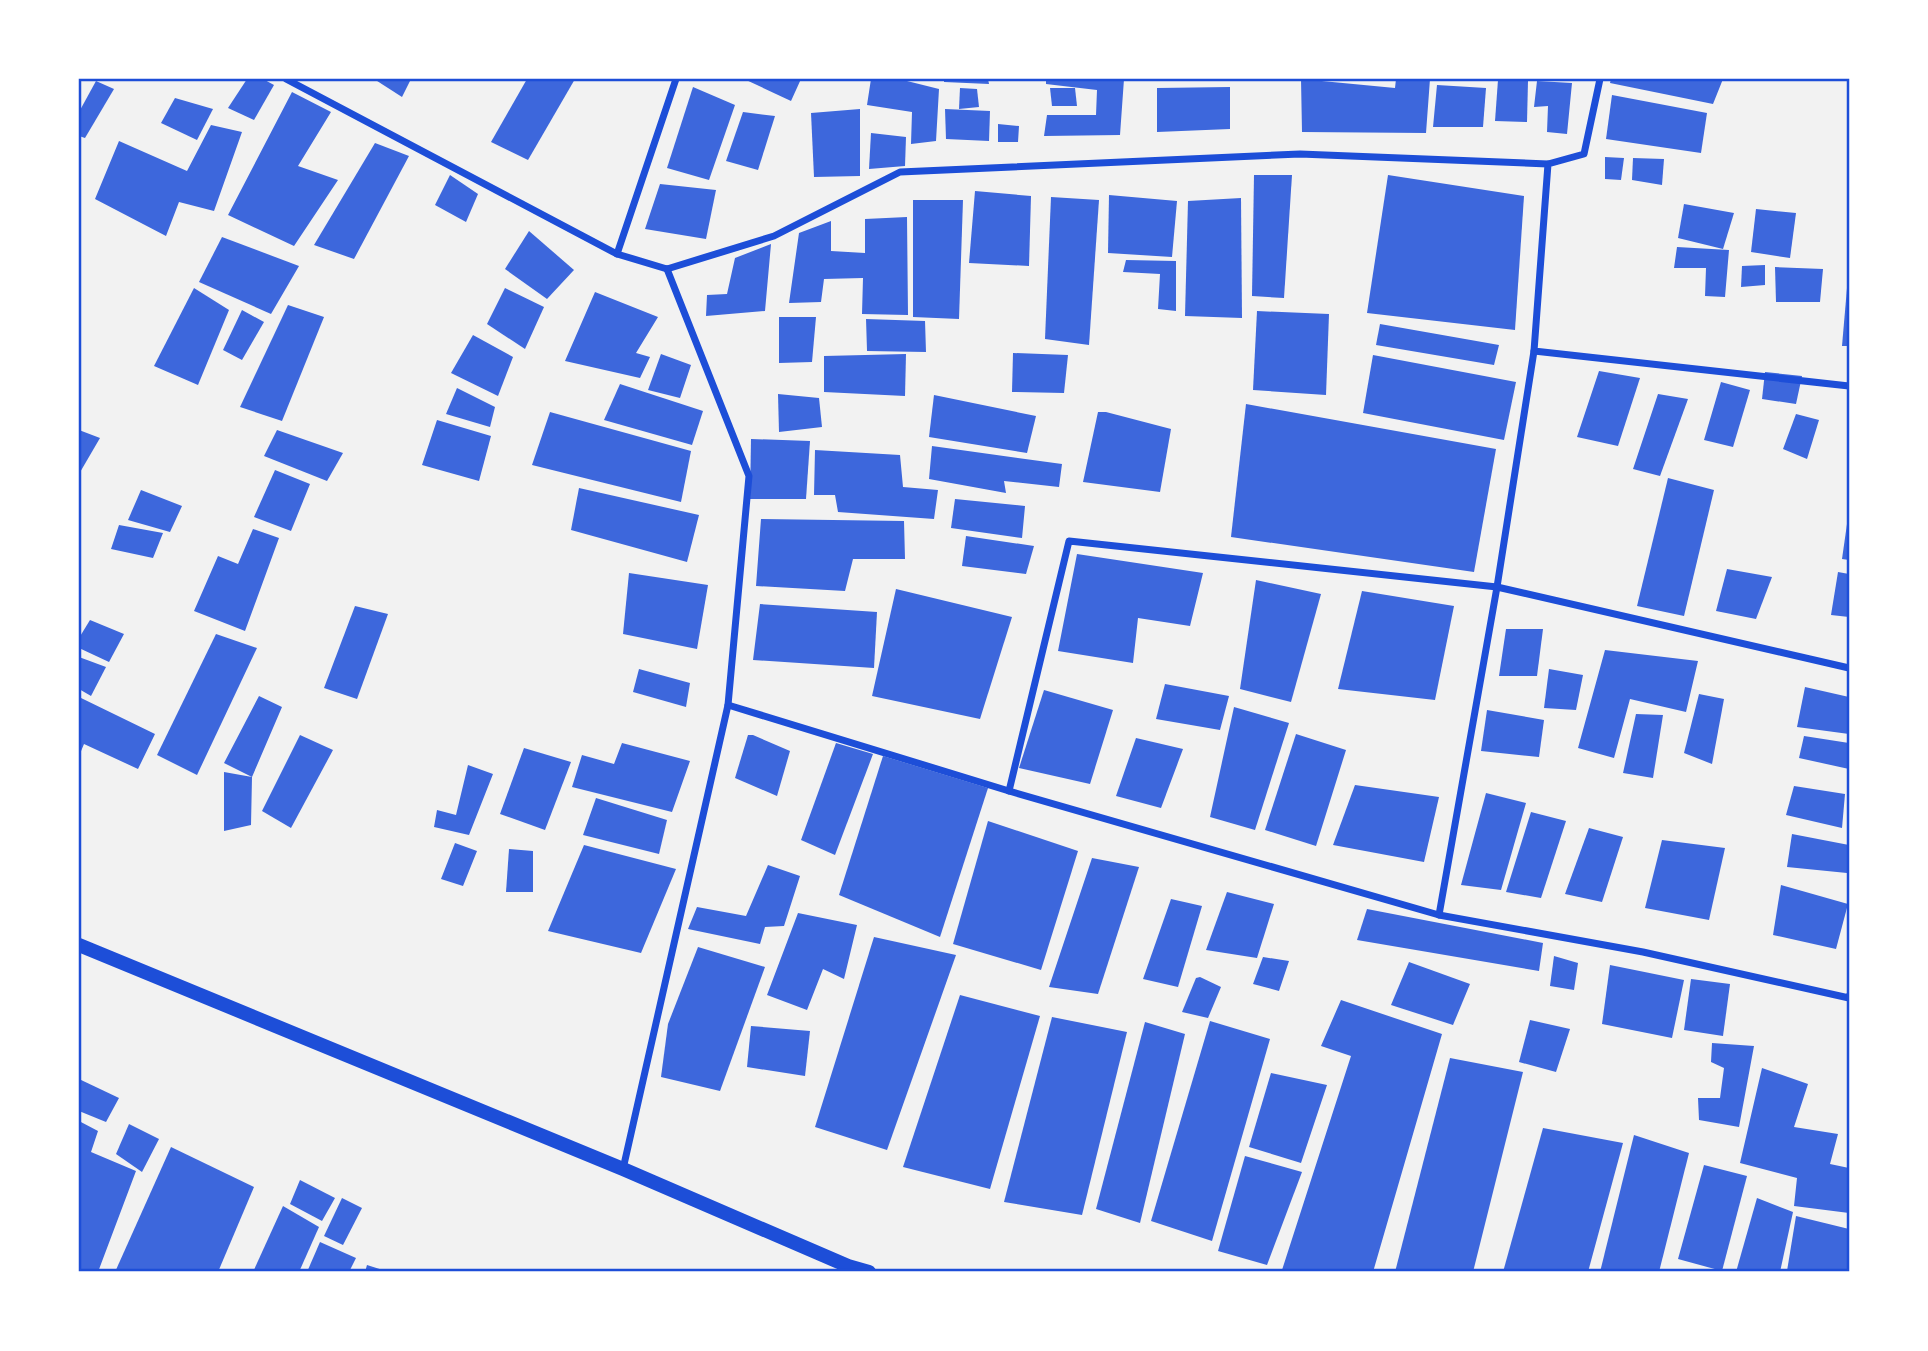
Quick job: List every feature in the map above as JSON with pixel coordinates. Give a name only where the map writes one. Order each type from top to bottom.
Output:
[{"type":"main road","points":[[79,945],[623,1170],[847,1269],[869,1272]]},
{"type":"street","points":[[286,79],[617,254],[667,269],[774,236],[900,172],[1300,154],[1548,164],[1584,154],[1600,79]]},
{"type":"street","points":[[617,254],[676,79]]},
{"type":"street","points":[[1440,915],[1497,587],[1534,351],[1548,164]]},
{"type":"street","points":[[623,1170],[728,705],[749,475],[667,269]]},
{"type":"street","points":[[1534,351],[1849,386]]},
{"type":"street","points":[[1009,790],[1069,541],[1497,587],[1849,668]]},
{"type":"street","points":[[728,705],[1440,915],[1643,952],[1849,996]]},
{"type":"building","points":[[247,79],[263,79],[274,85],[254,120],[228,108]]},
{"type":"building","points":[[374,79],[411,79],[402,97]]},
{"type":"building","points":[[527,79],[575,79],[528,160],[491,142]]},
{"type":"building","points":[[744,79],[801,79],[791,101]]},
{"type":"building","points":[[871,79],[908,79],[907,81],[939,89],[936,141],[911,144],[912,112],[867,105]]},
{"type":"building","points":[[944,79],[988,79],[989,84],[944,82]]},
{"type":"building","points":[[1046,79],[1124,79],[1120,135],[1044,136],[1047,115],[1096,115],[1097,90],[1046,84]]},
{"type":"building","points":[[1301,79],[1395,88],[1396,79],[1430,79],[1426,133],[1302,132]]},
{"type":"building","points":[[1611,79],[1723,79],[1713,104],[1610,83]]},
{"type":"building","points":[[1498,80],[1528,81],[1527,122],[1495,121]]},
{"type":"building","points":[[96,81],[114,89],[85,138],[79,136],[79,112]]},
{"type":"building","points":[[1537,81],[1572,83],[1567,134],[1547,132],[1548,106],[1534,107]]},
{"type":"building","points":[[1437,85],[1486,88],[1483,127],[1433,127]]},
{"type":"building","points":[[693,87],[735,105],[709,180],[667,168]]},
{"type":"building","points":[[1230,87],[1230,129],[1157,132],[1157,88]]},
{"type":"building","points":[[960,88],[977,89],[979,107],[959,109]]},
{"type":"building","points":[[1050,88],[1075,88],[1077,106],[1052,106]]},
{"type":"building","points":[[292,92],[331,112],[298,166],[338,180],[294,246],[228,215]]},
{"type":"building","points":[[1612,95],[1707,113],[1701,153],[1606,139]]},
{"type":"building","points":[[175,98],[213,109],[197,140],[161,123]]},
{"type":"building","points":[[860,109],[860,176],[814,177],[811,113]]},
{"type":"building","points":[[945,109],[990,111],[989,141],[946,139]]},
{"type":"building","points":[[743,112],[775,116],[758,170],[726,161]]},
{"type":"building","points":[[998,124],[1019,126],[1018,142],[998,142]]},
{"type":"building","points":[[211,125],[242,132],[214,211],[179,202],[166,236],[95,199],[119,141],[187,171]]},
{"type":"building","points":[[871,133],[906,137],[905,166],[869,169]]},
{"type":"building","points":[[375,143],[409,156],[354,259],[314,245]]},
{"type":"building","points":[[1605,157],[1624,158],[1621,180],[1605,179]]},
{"type":"building","points":[[1633,158],[1664,159],[1662,185],[1632,180]]},
{"type":"building","points":[[450,175],[478,194],[466,222],[435,205]]},
{"type":"building","points":[[1254,175],[1292,175],[1284,298],[1252,296]]},
{"type":"building","points":[[1388,175],[1524,196],[1515,330],[1367,313]]},
{"type":"building","points":[[660,184],[716,190],[706,239],[645,229]]},
{"type":"building","points":[[975,191],[1031,196],[1029,266],[969,263]]},
{"type":"building","points":[[1109,195],[1177,201],[1172,257],[1108,253]]},
{"type":"building","points":[[1051,197],[1099,200],[1089,345],[1045,339]]},
{"type":"building","points":[[1241,198],[1242,318],[1185,316],[1188,201]]},
{"type":"building","points":[[913,200],[963,200],[959,319],[913,317]]},
{"type":"building","points":[[1684,204],[1734,213],[1723,249],[1678,238]]},
{"type":"building","points":[[1756,209],[1796,213],[1790,258],[1751,252]]},
{"type":"building","points":[[907,217],[908,315],[862,314],[863,278],[824,279],[821,302],[789,303],[799,233],[831,221],[831,251],[865,253],[865,219]]},
{"type":"building","points":[[529,231],[574,270],[547,299],[505,269]]},
{"type":"building","points":[[222,237],[299,266],[271,314],[199,282]]},
{"type":"building","points":[[771,244],[765,311],[706,316],[707,295],[727,294],[735,258]]},
{"type":"building","points":[[1677,247],[1729,250],[1725,297],[1705,296],[1706,268],[1674,268]]},
{"type":"building","points":[[1126,260],[1176,261],[1176,311],[1158,309],[1160,274],[1123,272]]},
{"type":"building","points":[[1765,265],[1765,285],[1741,287],[1742,266]]},
{"type":"building","points":[[1775,267],[1823,269],[1820,302],[1776,302]]},
{"type":"building","points":[[194,288],[229,310],[198,385],[154,366]]},
{"type":"building","points":[[505,288],[544,307],[525,349],[487,324]]},
{"type":"building","points":[[1847,288],[1849,346],[1842,346]]},
{"type":"building","points":[[595,292],[658,317],[636,353],[650,357],[640,378],[565,361]]},
{"type":"building","points":[[288,305],[324,317],[282,421],[240,407]]},
{"type":"building","points":[[242,310],[264,322],[242,360],[223,350]]},
{"type":"building","points":[[1257,311],[1329,314],[1326,395],[1253,390]]},
{"type":"building","points":[[779,317],[816,317],[812,362],[779,363]]},
{"type":"building","points":[[866,319],[925,321],[926,352],[867,351]]},
{"type":"building","points":[[1380,324],[1499,345],[1494,365],[1376,345]]},
{"type":"building","points":[[473,335],[513,357],[498,396],[451,373]]},
{"type":"building","points":[[1013,353],[1068,355],[1064,393],[1012,392]]},
{"type":"building","points":[[661,354],[691,365],[680,398],[648,390]]},
{"type":"building","points":[[906,354],[905,396],[824,392],[824,356]]},
{"type":"building","points":[[1373,355],[1516,382],[1504,440],[1363,413]]},
{"type":"building","points":[[1599,371],[1640,378],[1618,446],[1577,437]]},
{"type":"building","points":[[1765,372],[1802,376],[1796,404],[1762,399]]},
{"type":"building","points":[[1721,382],[1750,390],[1733,447],[1704,440]]},
{"type":"building","points":[[620,384],[703,411],[692,445],[604,420]]},
{"type":"building","points":[[457,388],[495,407],[490,427],[446,414]]},
{"type":"building","points":[[778,394],[819,398],[822,427],[779,432]]},
{"type":"building","points":[[1658,394],[1688,399],[1660,476],[1633,469]]},
{"type":"building","points":[[934,395],[1036,416],[1027,453],[929,437]]},
{"type":"building","points":[[1246,404],[1496,449],[1474,572],[1231,537]]},
{"type":"building","points":[[550,412],[691,451],[681,502],[532,465]]},
{"type":"building","points":[[1098,412],[1171,429],[1160,492],[1083,482]]},
{"type":"building","points":[[1796,414],[1819,420],[1807,459],[1783,449]]},
{"type":"building","points":[[437,420],[491,436],[479,481],[422,465]]},
{"type":"building","points":[[79,430],[100,438],[79,474]]},
{"type":"building","points":[[277,430],[343,453],[327,481],[264,456]]},
{"type":"building","points":[[751,439],[810,441],[806,499],[750,499]]},
{"type":"building","points":[[932,446],[1062,464],[1059,487],[1004,481],[1006,493],[929,479]]},
{"type":"building","points":[[815,450],[900,455],[903,487],[938,490],[934,519],[838,512],[835,495],[814,495]]},
{"type":"building","points":[[275,470],[310,484],[291,531],[254,517]]},
{"type":"building","points":[[1668,478],[1714,490],[1684,616],[1637,606]]},
{"type":"building","points":[[579,488],[699,515],[687,562],[571,530]]},
{"type":"building","points":[[141,490],[182,506],[170,532],[128,520]]},
{"type":"building","points":[[955,499],[1025,506],[1022,538],[951,528]]},
{"type":"building","points":[[1849,517],[1849,560],[1842,559]]},
{"type":"building","points":[[761,519],[904,521],[905,559],[853,559],[845,591],[756,586]]},
{"type":"building","points":[[119,525],[163,533],[153,558],[111,549]]},
{"type":"building","points":[[253,529],[279,538],[245,631],[194,611],[218,556],[238,564]]},
{"type":"building","points":[[966,536],[1034,546],[1026,574],[962,566]]},
{"type":"building","points":[[1077,554],[1203,573],[1190,626],[1138,618],[1133,663],[1058,651]]},
{"type":"building","points":[[1727,569],[1772,577],[1756,619],[1716,611]]},
{"type":"building","points":[[1838,572],[1849,574],[1849,617],[1831,615]]},
{"type":"building","points":[[629,573],[708,585],[697,649],[623,634]]},
{"type":"building","points":[[1256,580],[1321,594],[1291,702],[1240,689]]},
{"type":"building","points":[[896,589],[1012,617],[980,719],[872,696]]},
{"type":"building","points":[[1362,591],[1454,606],[1435,700],[1338,689]]},
{"type":"building","points":[[760,604],[877,612],[874,668],[753,660]]},
{"type":"building","points":[[355,606],[388,614],[357,699],[324,688]]},
{"type":"building","points":[[90,620],[124,634],[109,662],[79,648],[79,638]]},
{"type":"building","points":[[1506,629],[1543,629],[1537,676],[1499,676]]},
{"type":"building","points":[[216,634],[257,648],[197,775],[157,755]]},
{"type":"building","points":[[1605,650],[1698,661],[1686,712],[1630,699],[1614,758],[1578,748]]},
{"type":"building","points":[[79,657],[106,667],[91,696],[79,689]]},
{"type":"building","points":[[639,669],[690,683],[686,707],[633,692]]},
{"type":"building","points":[[1549,669],[1583,675],[1576,710],[1544,708]]},
{"type":"building","points":[[1165,684],[1229,696],[1220,730],[1156,719]]},
{"type":"building","points":[[1805,687],[1849,697],[1849,734],[1797,727]]},
{"type":"building","points":[[1044,690],[1113,710],[1090,784],[1019,768]]},
{"type":"building","points":[[1699,694],[1724,699],[1712,764],[1684,753]]},
{"type":"building","points":[[259,696],[282,707],[252,777],[224,763]]},
{"type":"building","points":[[79,697],[155,734],[138,769],[84,744],[79,756]]},
{"type":"building","points":[[1234,707],[1289,723],[1255,830],[1210,817]]},
{"type":"building","points":[[1487,710],[1544,720],[1539,757],[1481,751]]},
{"type":"building","points":[[1636,714],[1663,715],[1653,778],[1623,773]]},
{"type":"building","points":[[1296,734],[1346,750],[1316,846],[1265,830]]},
{"type":"building","points":[[300,735],[333,750],[291,828],[262,811]]},
{"type":"building","points":[[748,735],[790,751],[777,796],[735,778]]},
{"type":"building","points":[[1804,736],[1849,743],[1849,769],[1799,758]]},
{"type":"building","points":[[1136,738],[1183,749],[1161,808],[1116,796]]},
{"type":"building","points":[[622,743],[690,761],[672,812],[572,787],[582,755],[614,764]]},
{"type":"building","points":[[836,743],[873,754],[835,855],[801,840]]},
{"type":"building","points":[[524,748],[571,762],[545,830],[500,814]]},
{"type":"building","points":[[883,756],[988,788],[940,937],[839,895]]},
{"type":"building","points":[[468,765],[493,774],[469,835],[434,827],[437,810],[456,815]]},
{"type":"building","points":[[224,772],[252,777],[251,825],[224,831]]},
{"type":"building","points":[[1355,785],[1439,797],[1424,862],[1333,845]]},
{"type":"building","points":[[1794,786],[1845,794],[1842,828],[1786,815]]},
{"type":"building","points":[[1486,793],[1526,803],[1501,890],[1461,885]]},
{"type":"building","points":[[596,798],[667,820],[659,854],[583,835]]},
{"type":"building","points":[[1531,812],[1566,821],[1541,898],[1506,892]]},
{"type":"building","points":[[988,821],[1078,851],[1041,970],[953,944]]},
{"type":"building","points":[[1589,828],[1623,837],[1602,902],[1565,894]]},
{"type":"building","points":[[1792,834],[1849,845],[1847,873],[1787,867]]},
{"type":"building","points":[[1662,840],[1725,848],[1709,920],[1645,908]]},
{"type":"building","points":[[455,843],[477,851],[463,886],[441,879]]},
{"type":"building","points":[[584,845],[676,869],[641,953],[548,931]]},
{"type":"building","points":[[509,849],[533,851],[533,892],[506,892]]},
{"type":"building","points":[[1092,858],[1139,867],[1098,994],[1049,987]]},
{"type":"building","points":[[768,865],[800,876],[784,926],[765,927],[760,944],[688,929],[697,907],[746,916]]},
{"type":"building","points":[[1781,885],[1848,904],[1836,949],[1773,935]]},
{"type":"building","points":[[1227,892],[1274,904],[1257,958],[1206,950]]},
{"type":"building","points":[[1171,899],[1202,906],[1178,987],[1143,979]]},
{"type":"building","points":[[1367,909],[1543,943],[1539,971],[1357,940]]},
{"type":"building","points":[[798,913],[857,925],[844,979],[823,969],[807,1010],[767,995]]},
{"type":"building","points":[[874,937],[956,955],[887,1150],[815,1127]]},
{"type":"building","points":[[698,947],[765,967],[720,1091],[661,1077],[668,1024]]},
{"type":"building","points":[[1554,956],[1578,963],[1574,990],[1550,986]]},
{"type":"building","points":[[1263,957],[1289,961],[1279,991],[1253,984]]},
{"type":"building","points":[[1409,962],[1470,984],[1453,1025],[1391,1005]]},
{"type":"building","points":[[1610,965],[1684,980],[1672,1038],[1602,1024]]},
{"type":"building","points":[[1200,977],[1221,987],[1208,1018],[1182,1012],[1196,978]]},
{"type":"building","points":[[1691,979],[1730,984],[1723,1036],[1684,1030]]},
{"type":"building","points":[[960,995],[1040,1016],[990,1189],[903,1167]]},
{"type":"building","points":[[1341,1000],[1442,1034],[1373,1272],[1282,1270],[1351,1056],[1321,1046]]},
{"type":"building","points":[[1052,1017],[1127,1032],[1082,1215],[1004,1202]]},
{"type":"building","points":[[1530,1020],[1570,1029],[1556,1072],[1519,1062]]},
{"type":"building","points":[[1210,1021],[1270,1039],[1212,1241],[1151,1221]]},
{"type":"building","points":[[1145,1022],[1185,1034],[1140,1223],[1096,1209]]},
{"type":"building","points":[[751,1026],[810,1031],[805,1076],[747,1067]]},
{"type":"building","points":[[1712,1043],[1754,1046],[1739,1127],[1699,1120],[1698,1098],[1720,1098],[1724,1068],[1711,1062]]},
{"type":"building","points":[[1450,1058],[1523,1072],[1473,1272],[1395,1272]]},
{"type":"building","points":[[1762,1068],[1808,1084],[1794,1127],[1838,1134],[1830,1164],[1849,1168],[1849,1213],[1794,1206],[1797,1178],[1740,1163]]},
{"type":"building","points":[[1271,1073],[1327,1085],[1301,1163],[1249,1147]]},
{"type":"building","points":[[79,1079],[119,1098],[106,1122],[79,1111]]},
{"type":"building","points":[[79,1121],[98,1131],[91,1152],[136,1171],[98,1272],[79,1272]]},
{"type":"building","points":[[129,1124],[159,1139],[142,1172],[116,1154]]},
{"type":"building","points":[[1543,1128],[1623,1143],[1588,1272],[1503,1272]]},
{"type":"building","points":[[1634,1135],[1689,1153],[1659,1272],[1600,1272]]},
{"type":"building","points":[[171,1147],[254,1187],[218,1272],[115,1272]]},
{"type":"building","points":[[1245,1156],[1302,1172],[1267,1265],[1218,1251]]},
{"type":"building","points":[[1704,1165],[1747,1176],[1722,1271],[1678,1259]]},
{"type":"building","points":[[300,1180],[335,1198],[322,1221],[290,1204]]},
{"type":"building","points":[[342,1198],[362,1208],[343,1245],[324,1236]]},
{"type":"building","points":[[1757,1198],[1793,1212],[1780,1272],[1736,1272]]},
{"type":"building","points":[[283,1206],[319,1227],[299,1272],[253,1272]]},
{"type":"building","points":[[1796,1216],[1849,1229],[1849,1272],[1787,1271]]},
{"type":"building","points":[[320,1242],[356,1258],[349,1272],[307,1272]]},
{"type":"building","points":[[367,1265],[389,1272],[365,1272]]}]
